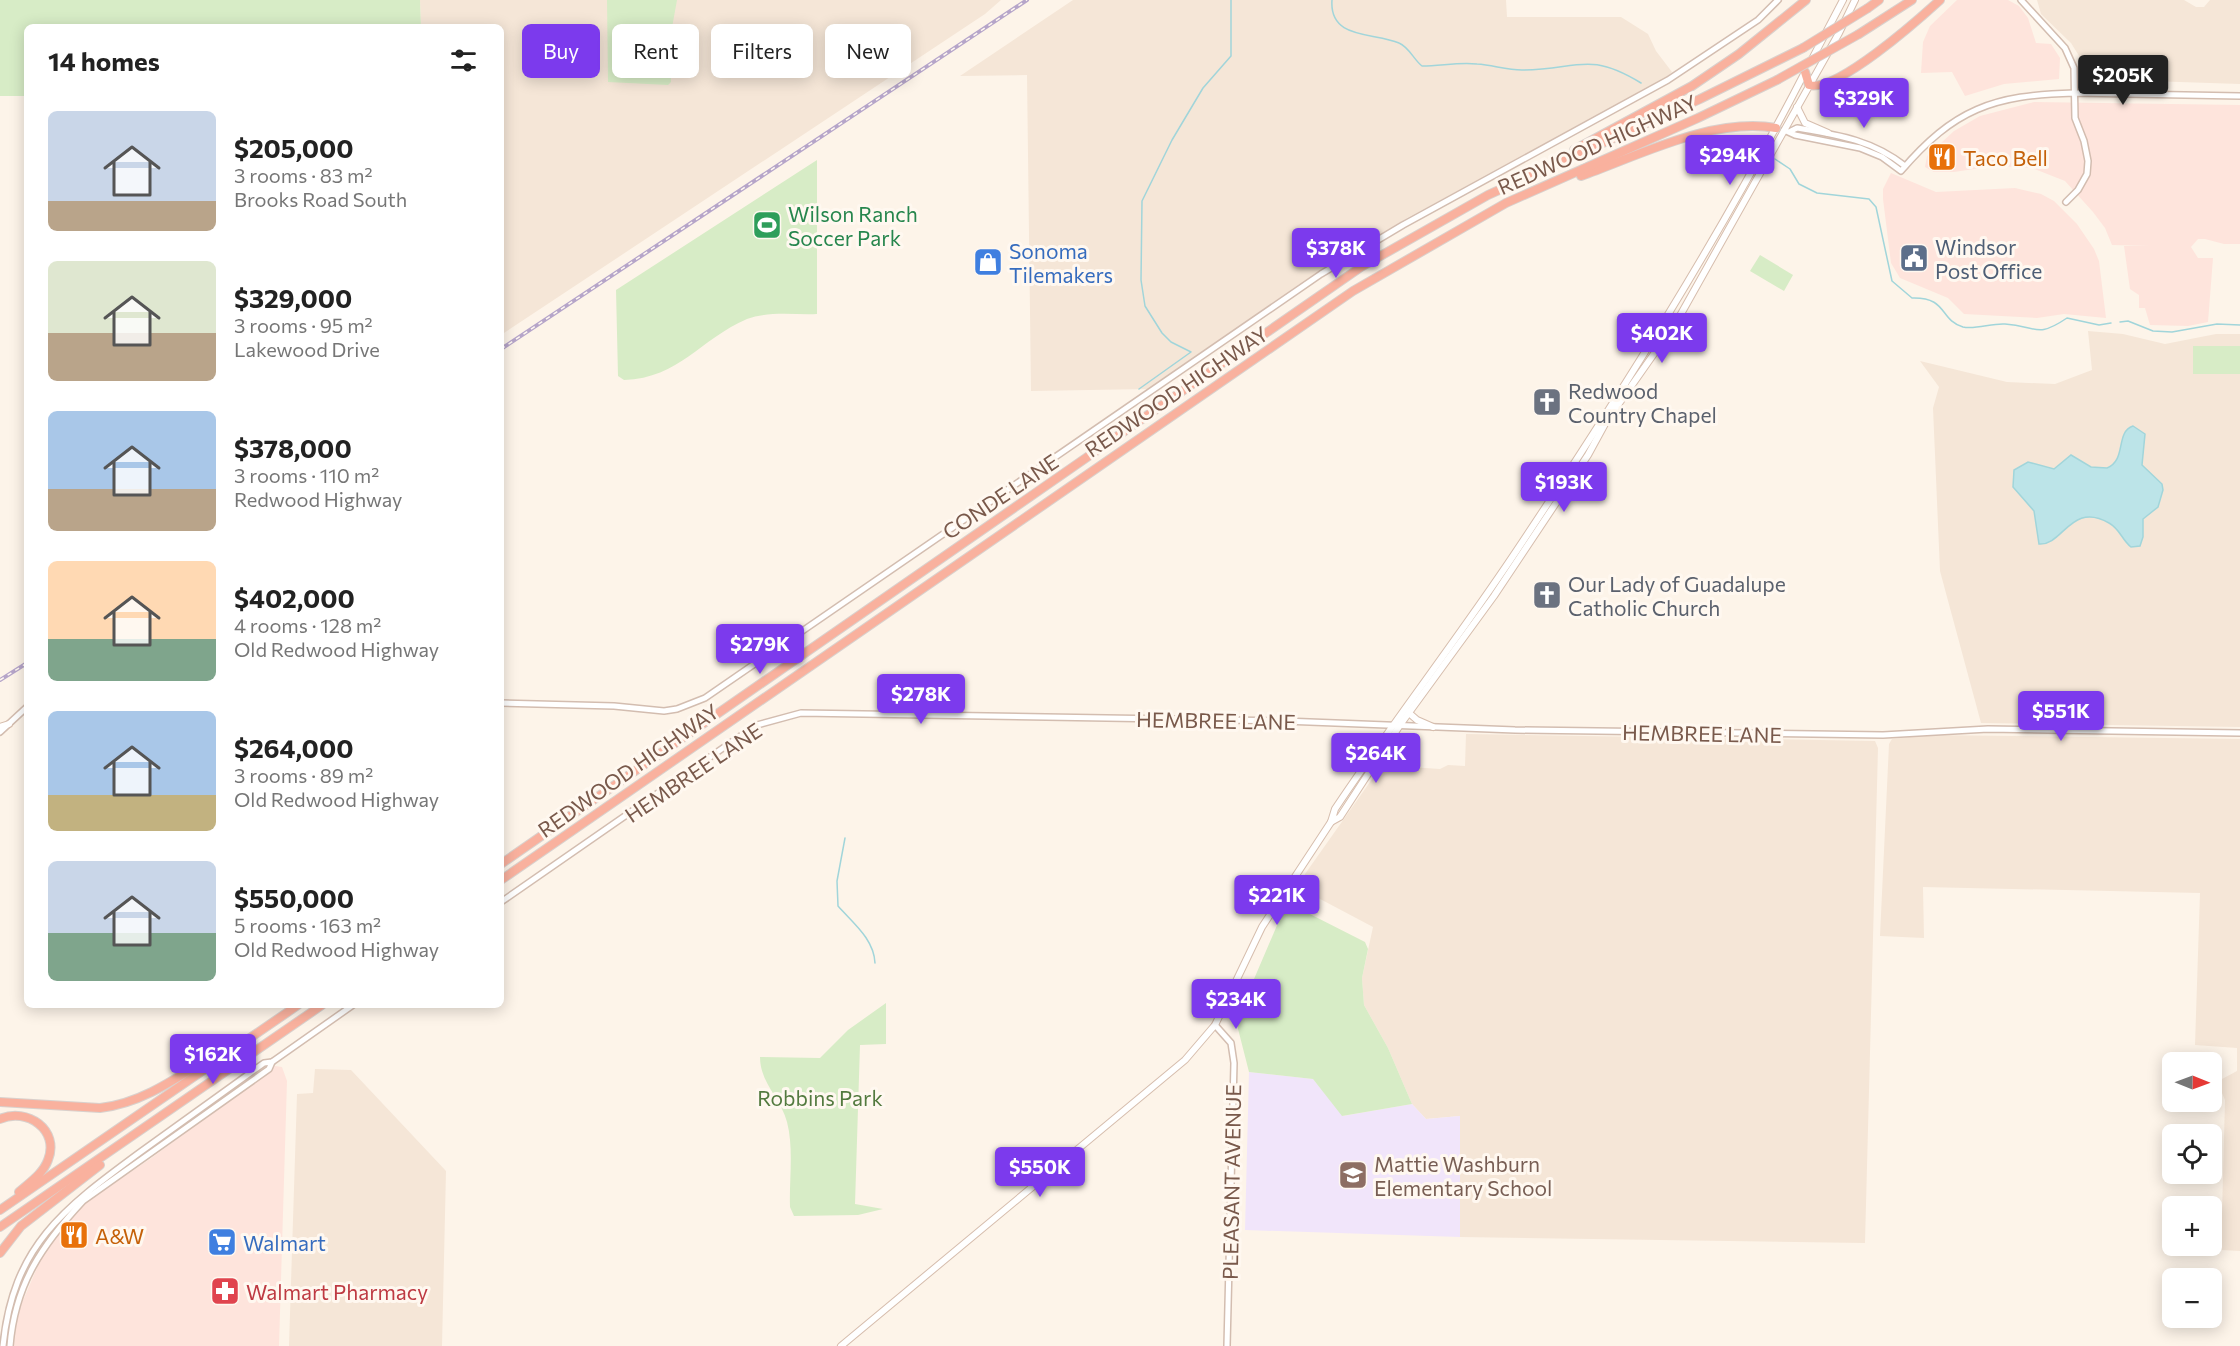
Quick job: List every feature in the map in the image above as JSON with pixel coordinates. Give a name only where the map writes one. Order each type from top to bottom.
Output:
[{"type":"highway","points":[[1512,183],[1692,86],[1739,54],[1806,0]]},
{"type":"highway","name":"REDWOOD HIGHWAY","points":[[504,862],[1361,267],[1512,183],[1709,95],[1803,48],[1879,0]]},
{"type":"highway","name":"REDWOOD HIGHWAY","points":[[504,878],[1353,291],[1451,232],[1521,196],[1698,118],[1777,80],[1859,34],[1912,0]]},
{"type":"highway","points":[[1805,72],[1809,86],[1823,86],[1881,50],[1940,0]]},
{"type":"highway","points":[[1521,196],[1702,133],[1734,126],[1783,130]]},
{"type":"highway","points":[[0,1209],[294,1008]]},
{"type":"highway","points":[[0,1227],[134,1137],[318,1008]]},
{"type":"highway","points":[[0,1102],[100,1108],[115,1106],[143,1097],[220,1051],[236,1048]]},
{"type":"highway","points":[[0,1119],[18,1115],[38,1123],[46,1132],[50,1149],[42,1171],[0,1209]]},
{"type":"highway","points":[[0,1253],[21,1226],[134,1137]]},
{"type":"main road","points":[[1331,822],[1340,817],[1400,725],[1494,596],[1606,423],[1677,321],[1783,130],[1805,72],[1843,0]]},
{"type":"main road","points":[[841,1346],[1176,1068],[1215,1025],[1262,927],[1331,822],[1335,809],[1391,725],[1514,555],[1633,373],[1797,107],[1855,0]]},
{"type":"main road","points":[[1797,107],[1805,123],[1828,133]]},
{"type":"main road","points":[[1409,713],[1417,720],[1432,727]]},
{"type":"main road","points":[[0,727],[9,724]]},
{"type":"street","name":"CONDE LANE","points":[[504,703],[614,706],[664,711],[678,709],[705,698],[1321,274],[1403,225],[1668,80],[1758,20],[1778,0]]},
{"type":"street","points":[[2021,0],[2065,48],[2074,68],[2075,118],[2084,141],[2088,162],[2087,174],[2078,190],[2066,202]]},
{"type":"street","points":[[1783,130],[1795,135],[1860,148],[1882,157],[1901,171],[1934,135],[1972,110],[2002,100],[2074,93],[2240,96]]},
{"type":"street","points":[[1783,130],[1797,128],[1865,141],[1890,153],[1905,166]]},
{"type":"street","points":[[0,732],[24,710]]},
{"type":"street","name":"HEMBREE LANE","points":[[504,900],[757,725],[788,715],[896,713],[1432,727],[1883,735],[1988,729],[2240,733]]},
{"type":"street","points":[[3,1346],[12,1297],[25,1265],[38,1241],[67,1208],[264,1063],[272,1062],[349,1008]]},
{"type":"street","name":"PLEASANT AVENUE","points":[[1215,1025],[1231,1043],[1234,1063],[1227,1346]]},
{"type":"street","points":[[10,1346],[12,1315],[20,1294],[44,1246],[70,1216],[93,1195],[269,1069],[272,1062]]},
{"type":"shaded area","points":[[420,0],[1001,0],[985,14],[911,63],[911,24],[825,24],[825,78],[889,78],[504,333],[504,24],[421,24]]},
{"type":"shaded area","points":[[1073,0],[1506,0],[1507,17],[1621,17],[1648,34],[1656,51],[1672,72],[1659,84],[1407,218],[1148,389],[1031,391],[1027,75],[960,76]]},
{"type":"shaded area","points":[[1957,0],[2008,0],[2019,6],[2028,18],[2036,43],[2051,44],[2060,58],[2059,79],[2004,84],[1965,96],[1952,72],[1921,73],[1923,42],[1930,26]]},
{"type":"shaded area","points":[[2037,0],[2184,0],[2196,7],[2204,7],[2210,0],[2240,0],[2240,84],[2089,79],[2084,75],[2081,59],[2071,43],[2041,14]]},
{"type":"shaded area","points":[[2034,102],[2240,105],[2240,244],[2224,244],[2198,239],[2191,247],[2198,258],[2213,258],[2208,322],[2188,326],[2150,325],[2145,308],[2139,308],[2139,295],[2130,289],[2124,246],[2149,246],[2112,245],[2105,228],[2065,181],[2032,168],[1994,166],[1954,172],[1934,172],[1925,167],[1927,156],[1954,131],[1980,116]]},
{"type":"shaded area","points":[[1891,173],[1936,192],[2015,188],[2041,194],[2054,201],[2077,224],[2094,249],[2099,261],[2106,318],[2064,314],[2037,318],[1964,314],[1948,298],[1900,278],[1891,263],[1883,199],[1883,189]]},
{"type":"shaded area","points":[[2088,331],[2123,334],[2165,344],[2216,334],[2240,334],[2240,727],[1981,723],[1940,571],[1933,408],[1939,387],[1920,361],[2007,382],[2055,384],[2092,370]]},
{"type":"shaded area","points":[[1466,734],[1875,741],[1878,748],[1865,1243],[1460,1237],[1460,1116],[1426,1119],[1412,1104],[1388,1048],[1364,1005],[1362,978],[1373,927],[1305,891],[1302,885],[1305,874],[1382,765],[1440,769],[1448,765],[1465,766]]},
{"type":"shaded area","points":[[1927,735],[2240,739],[2240,1251],[2222,1250],[2225,1100],[2222,1093],[2222,1079],[2237,1071],[2237,1048],[2195,1045],[2200,893],[1923,887],[1924,938],[1880,936],[1889,744],[1892,739]]},
{"type":"shaded area","points":[[275,1066],[282,1067],[287,1081],[279,1346],[13,1346],[16,1317],[42,1256],[55,1236],[89,1200],[150,1159]]},
{"type":"shaded area","points":[[315,1069],[351,1070],[446,1171],[442,1346],[289,1346],[297,1094],[313,1093]]},
{"type":"shaded area","name":"Mattie Washburn Elementary School","points":[[1249,1072],[1313,1079],[1343,1116],[1412,1104],[1426,1119],[1460,1116],[1460,1237],[1245,1230]]},
{"type":"green space","points":[[0,0],[420,0],[421,24],[24,24],[24,96],[0,96]]},
{"type":"green space","points":[[607,0],[677,0],[673,24],[612,24],[612,78],[671,78],[671,82],[668,85],[608,82]]},
{"type":"green space","name":"Wilson Ranch Soccer Park","points":[[817,160],[817,314],[772,314],[747,319],[731,327],[675,365],[660,372],[643,378],[624,380],[618,376],[616,290]]},
{"type":"green space","points":[[1760,255],[1793,275],[1784,291],[1750,271]]},
{"type":"green space","points":[[2193,346],[2240,346],[2240,374],[2193,374]]},
{"type":"green space","points":[[1296,907],[1365,942],[1368,949],[1362,978],[1364,1005],[1388,1048],[1412,1104],[1342,1116],[1313,1079],[1249,1072],[1236,1021],[1284,909]]},
{"type":"green space","name":"Robbins Park","points":[[886,1003],[886,1044],[860,1045],[855,1204],[883,1209],[858,1215],[794,1216],[790,1207],[791,1154],[787,1122],[763,1075],[760,1057],[820,1058],[848,1030]]},
{"type":"water","points":[[2133,426],[2145,434],[2142,465],[2162,484],[2163,490],[2158,507],[2143,519],[2143,537],[2140,546],[2131,547],[2109,523],[2085,517],[2047,543],[2039,544],[2034,511],[2013,487],[2014,470],[2028,462],[2054,469],[2071,455],[2091,467],[2107,468],[2117,459],[2124,434]]},
{"type":"waterway","points":[[1139,389],[1191,352],[1171,342],[1162,333],[1145,306],[1141,280],[1142,201],[1172,140],[1203,88],[1231,56],[1231,0]]},
{"type":"waterway","points":[[1332,0],[1333,13],[1345,28],[1399,43],[1406,47],[1422,66],[1470,64],[1522,70],[1594,64],[1623,73],[1641,83]]},
{"type":"waterway","points":[[1702,137],[1755,153]]},
{"type":"waterway","points":[[1775,159],[1790,169],[1799,184],[1817,193],[1869,199],[1876,207],[1892,281],[1912,298],[1932,301],[1938,305],[1955,324],[1968,328],[2005,324],[2042,330],[2067,318],[2099,325],[2111,323]]},
{"type":"waterway","points":[[2120,322],[2128,321],[2153,331],[2172,332],[2217,324],[2240,325]]},
{"type":"waterway","points":[[845,838],[837,881],[838,906],[867,939],[874,954],[875,963]]},
{"type":"railway","points":[[504,347],[1027,0]]},
{"type":"railway","points":[[0,680],[24,665]]},
{"type":"place","name":"Taco Bell","points":[[1942,157]]},
{"type":"place","name":"Wilson Ranch Soccer Park","points":[[767,225]]},
{"type":"place","name":"Windsor Post Office","points":[[1914,258]]},
{"type":"place","name":"Sonoma Tilemakers","points":[[988,262]]},
{"type":"place","name":"Redwood Country Chapel","points":[[1547,402]]},
{"type":"place","name":"Our Lady of Guadalupe Catholic Church","points":[[1547,595]]},
{"type":"place","name":"Mattie Washburn Elementary School","points":[[1353,1175]]},
{"type":"place","name":"A&W","points":[[74,1235]]},
{"type":"place","name":"Walmart","points":[[222,1242]]},
{"type":"place","name":"Walmart Pharmacy","points":[[225,1291]]}]
